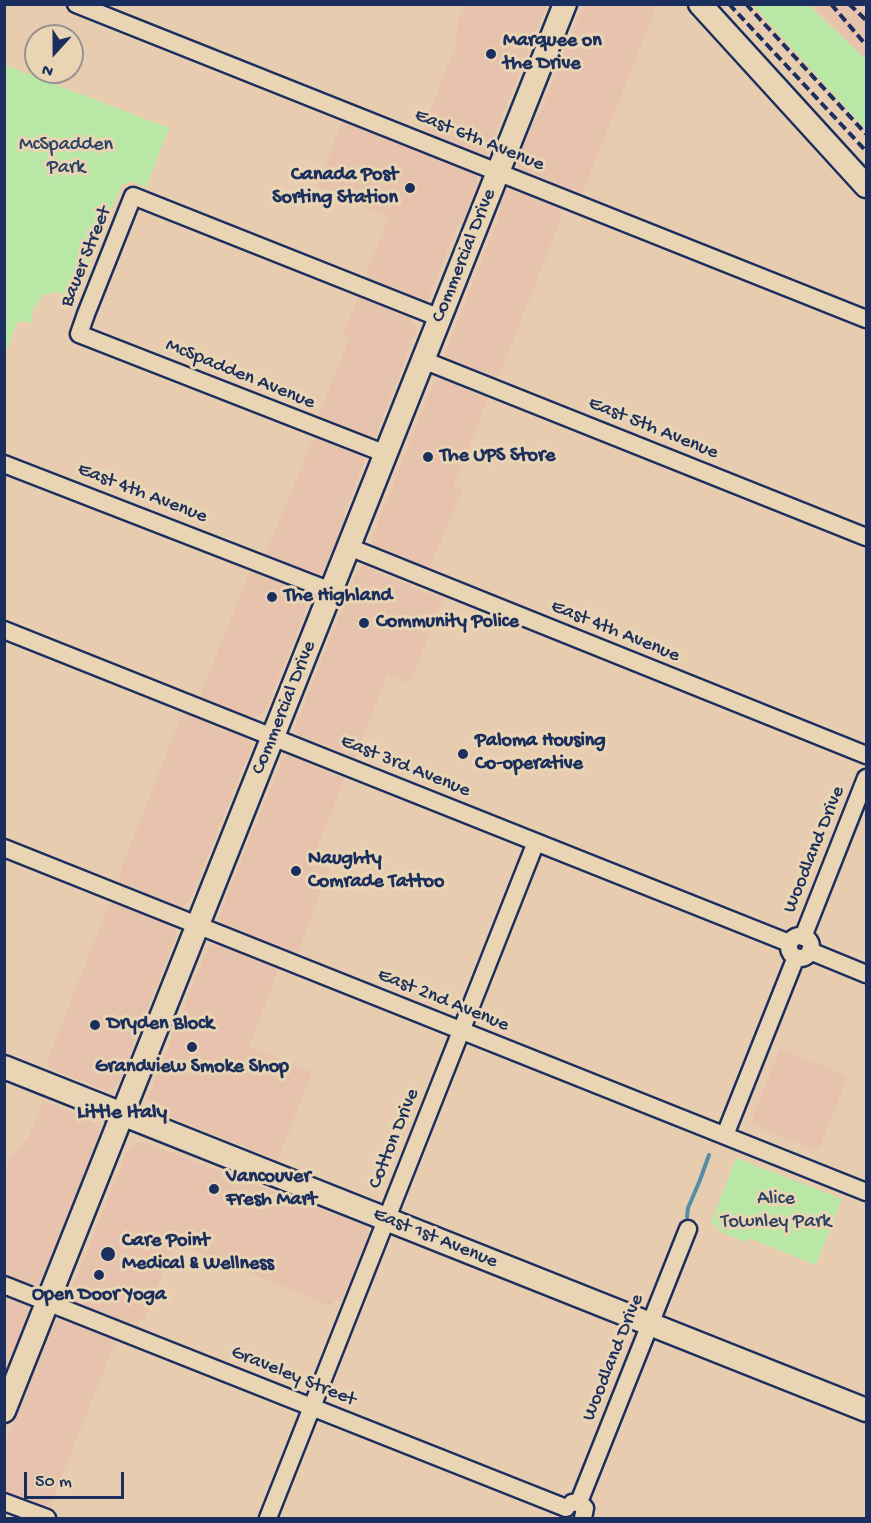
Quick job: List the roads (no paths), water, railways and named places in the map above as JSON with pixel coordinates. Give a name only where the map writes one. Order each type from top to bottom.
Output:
[{"type":"street","name":"East 6th Avenue","points":[[76,4],[867,319]]},
{"type":"street","name":"Commercial Drive","points":[[4,1411],[565,4]]},
{"type":"street","points":[[700,4],[867,186]]},
{"type":"street","name":"Bauer Street","points":[[79,333],[133,196],[440,318]]},
{"type":"street","name":"McSpadden Avenue","points":[[79,333],[386,454]]},
{"type":"street","name":"East 5th Avenue","points":[[423,360],[867,537]]},
{"type":"street","name":"East 4th Avenue","points":[[4,464],[331,591]]},
{"type":"street","name":"East 4th Avenue","points":[[349,547],[867,755]]},
{"type":"street","name":"East 3rd Avenue","points":[[4,630],[867,974]]},
{"type":"street","name":"Woodland Drive","points":[[725,1135],[867,778]]},
{"type":"street","name":"Cotton Drive","points":[[267,1518],[537,842]]},
{"type":"street","name":"East 2nd Avenue","points":[[4,848],[867,1192]]},
{"type":"street","name":"East 1st Avenue","points":[[4,1067],[867,1410]]},
{"type":"street","name":"Woodland Drive","points":[[579,1513],[688,1229]]},
{"type":"street","name":"Graveley Street","points":[[4,1285],[579,1513]]},
{"type":"street","points":[[4,1502],[47,1518]]},
{"type":"waterway","points":[[687,1217],[688,1208],[709,1155]]},
{"type":"railway","points":[[729,4],[866,151]]},
{"type":"railway","points":[[746,4],[866,134]]},
{"type":"railway","points":[[831,4],[866,45]]},
{"type":"railway","points":[[849,4],[866,20]]},
{"type":"place","name":"Marquee on the Drive","points":[[491,54]]},
{"type":"place","name":"Canada Post Sorting Station","points":[[410,188]]},
{"type":"place","name":"The UPS Store","points":[[428,457]]},
{"type":"place","name":"The Highland","points":[[272,597]]},
{"type":"place","name":"Community Police","points":[[364,623]]},
{"type":"place","name":"Paloma Housing Co-operative","points":[[463,754]]},
{"type":"place","name":"Naughty Comrade Tattoo","points":[[296,871]]},
{"type":"place","name":"Dryden Block","points":[[95,1025]]},
{"type":"place","name":"Grandview Smoke Shop","points":[[192,1047]]},
{"type":"place","name":"Vancouver Fresh Mart","points":[[214,1189]]},
{"type":"place","name":"Care Point Medical & Wellness","points":[[108,1254]]},
{"type":"place","name":"Open Door Yoga","points":[[99,1275]]},
{"type":"district","name":"Little Italy","points":[[122,1114]]},
{"type":"park label","name":"McSpadden Park","points":[[66,158]]},
{"type":"park label","name":"Alice Townley Park","points":[[776,1212]]}]
